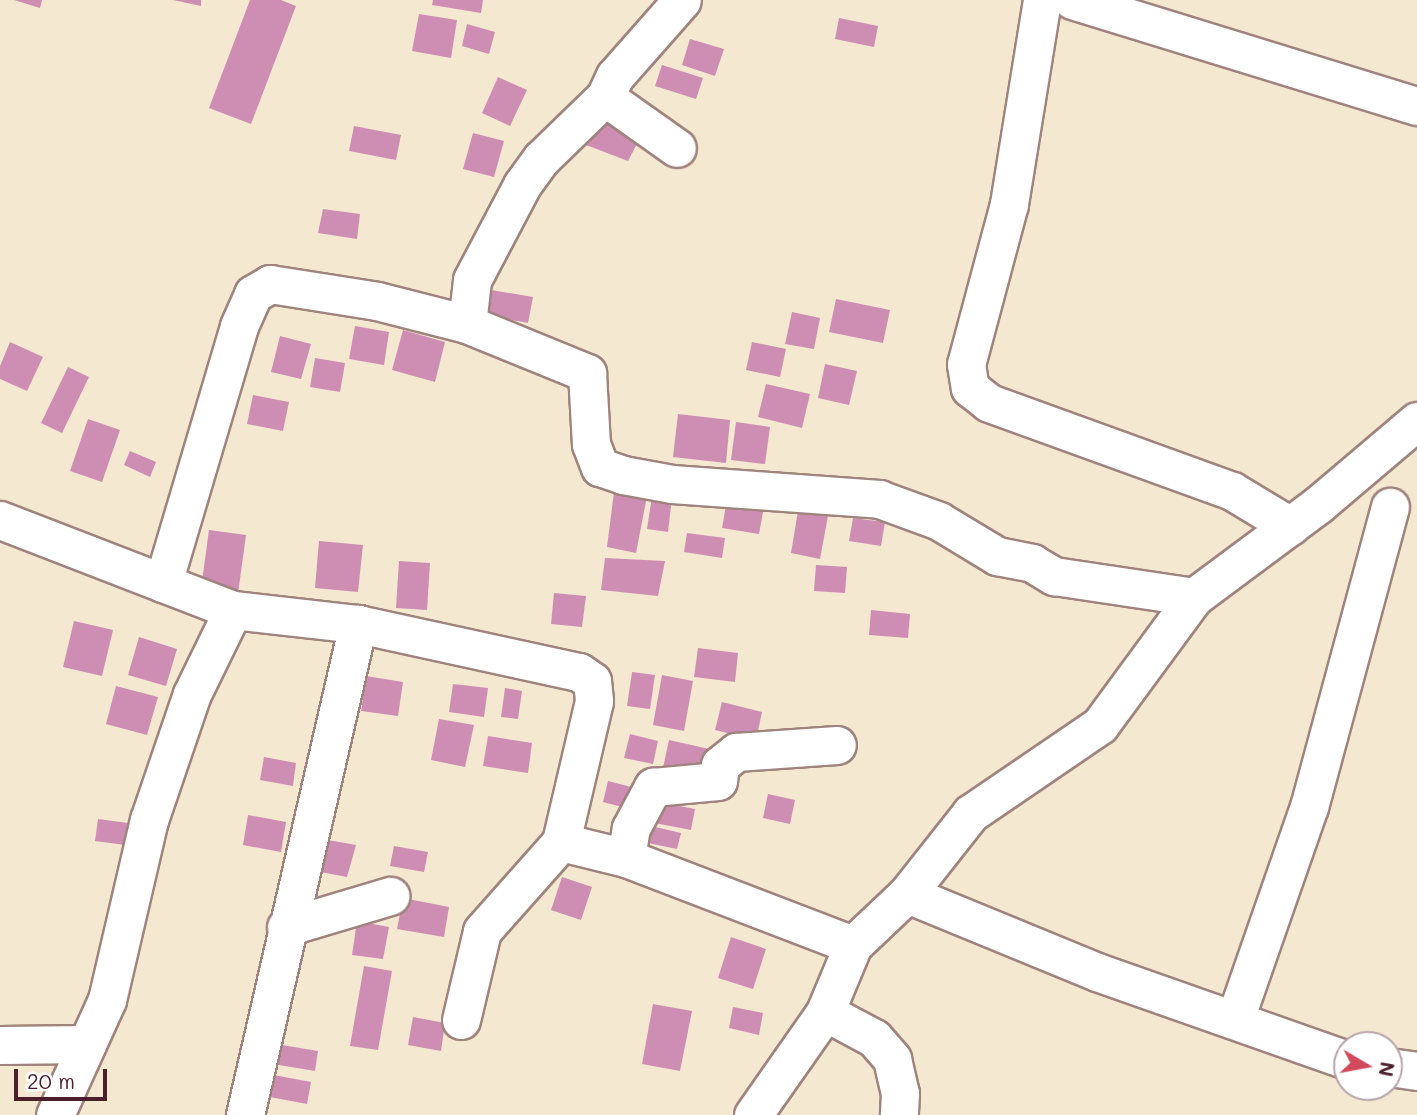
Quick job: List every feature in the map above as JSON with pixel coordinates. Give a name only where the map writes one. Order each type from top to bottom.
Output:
[{"type":"street","points":[[467,324],[472,280],[522,185],[541,159],[605,97],[615,76],[681,0]]},
{"type":"street","points":[[1042,0],[1009,205],[966,364],[970,388],[989,403],[1232,491],[1290,526]]},
{"type":"street","points":[[1072,0],[1417,106]]},
{"type":"street","points":[[605,97],[677,148]]},
{"type":"street","points":[[163,583],[239,326],[253,294],[270,284],[377,301],[467,324],[587,373],[591,444],[600,467],[623,475],[672,484],[879,499],[939,521],[997,556],[1039,565],[1054,576],[1194,597]]},
{"type":"street","points":[[753,1115],[825,1012],[853,945],[907,894],[971,813],[1100,724],[1194,597],[1255,547],[1290,526],[1417,421]]},
{"type":"street","points":[[1236,1019],[1309,807],[1390,507]]},
{"type":"street","points":[[0,520],[233,610],[358,624],[579,672],[592,681],[594,701],[561,842],[482,931],[461,1020]]},
{"type":"street","points":[[55,1115],[107,1000],[154,807],[192,694],[233,610]]},
{"type":"street","points":[[245,1115],[286,928],[299,892],[358,624]]},
{"type":"street","points":[[626,858],[631,828],[653,787],[718,781],[719,765],[736,752],[837,745]]},
{"type":"street","points":[[561,842],[626,858],[853,945]]},
{"type":"street","points":[[907,894],[1097,972],[1333,1055]]},
{"type":"street","points":[[286,928],[390,896]]},
{"type":"street","points":[[825,1012],[874,1038],[892,1059],[900,1093],[899,1115]]},
{"type":"street","points":[[0,1045],[87,1044]]},
{"type":"building","points":[[14,0],[42,0],[40,8]]},
{"type":"building","points":[[173,0],[201,0],[201,6]]},
{"type":"building","points":[[250,0],[281,0],[296,6],[251,124],[209,108]]},
{"type":"building","points":[[433,0],[483,0],[481,13],[432,5]]},
{"type":"building","points":[[419,14],[457,20],[451,58],[412,51]]},
{"type":"building","points":[[839,18],[878,26],[874,47],[835,39]]},
{"type":"building","points":[[467,24],[495,32],[489,54],[462,46]]},
{"type":"building","points":[[690,39],[724,49],[715,76],[682,65]]},
{"type":"building","points":[[662,65],[703,78],[696,99],[655,86]]},
{"type":"building","points":[[498,77],[527,90],[510,126],[482,113]]},
{"type":"building","points":[[597,119],[641,136],[628,161],[586,145]]},
{"type":"building","points":[[354,126],[401,135],[396,160],[349,151]]},
{"type":"building","points":[[473,133],[504,141],[494,177],[463,169]]},
{"type":"building","points":[[323,209],[360,214],[357,239],[318,233]]},
{"type":"building","points":[[491,290],[533,297],[528,323],[486,315]]},
{"type":"building","points":[[836,299],[890,310],[883,343],[829,332]]},
{"type":"building","points":[[792,312],[820,318],[814,349],[785,344]]},
{"type":"building","points":[[355,326],[389,332],[384,365],[349,359]]},
{"type":"building","points":[[403,330],[445,342],[435,382],[392,370]]},
{"type":"building","points":[[280,336],[311,344],[301,379],[271,372]]},
{"type":"building","points":[[10,342],[43,357],[27,391],[0,379],[0,366]]},
{"type":"building","points":[[752,342],[786,349],[780,377],[746,370]]},
{"type":"building","points":[[315,358],[345,363],[340,392],[310,387]]},
{"type":"building","points":[[825,364],[857,371],[849,405],[818,398]]},
{"type":"building","points":[[68,367],[89,377],[62,433],[41,423]]},
{"type":"building","points":[[766,384],[810,394],[802,428],[758,417]]},
{"type":"building","points":[[253,395],[289,402],[283,431],[247,424]]},
{"type":"building","points":[[678,414],[730,420],[726,463],[673,457]]},
{"type":"building","points":[[88,419],[120,430],[102,482],[70,471]]},
{"type":"building","points":[[736,422],[770,427],[765,464],[731,460]]},
{"type":"building","points":[[130,451],[156,462],[150,477],[124,465]]},
{"type":"building","points":[[614,492],[647,496],[636,553],[607,547]]},
{"type":"building","points":[[728,494],[765,501],[759,534],[722,528]]},
{"type":"building","points":[[652,496],[672,498],[668,532],[647,529]]},
{"type":"building","points":[[800,499],[830,505],[820,559],[791,553]]},
{"type":"building","points":[[853,518],[885,522],[881,546],[849,541]]},
{"type":"building","points":[[209,530],[246,535],[237,601],[200,596]]},
{"type":"building","points":[[687,533],[725,538],[722,558],[684,552]]},
{"type":"building","points":[[319,541],[363,545],[358,592],[315,588]]},
{"type":"building","points":[[605,558],[665,561],[658,596],[601,590]]},
{"type":"building","points":[[399,561],[430,563],[427,610],[396,608]]},
{"type":"building","points":[[816,565],[847,567],[845,593],[814,591]]},
{"type":"building","points":[[554,593],[586,596],[582,627],[551,624]]},
{"type":"building","points":[[871,610],[910,614],[908,638],[869,635]]},
{"type":"building","points":[[74,621],[113,630],[102,676],[63,667]]},
{"type":"building","points":[[139,637],[177,649],[166,686],[128,675]]},
{"type":"building","points":[[698,648],[738,653],[735,682],[694,677]]},
{"type":"building","points":[[632,672],[655,675],[650,709],[627,706]]},
{"type":"building","points":[[662,675],[693,681],[684,731],[653,725]]},
{"type":"building","points":[[366,676],[403,682],[398,716],[361,711]]},
{"type":"building","points":[[453,684],[488,688],[484,717],[449,712]]},
{"type":"building","points":[[116,686],[158,697],[147,735],[106,724]]},
{"type":"building","points":[[505,688],[522,691],[518,719],[501,717]]},
{"type":"building","points":[[722,702],[762,712],[756,740],[715,730]]},
{"type":"building","points":[[439,719],[474,725],[465,767],[431,760]]},
{"type":"building","points":[[630,734],[658,741],[653,764],[624,758]]},
{"type":"building","points":[[488,736],[532,743],[528,773],[483,766]]},
{"type":"building","points":[[669,740],[709,749],[703,777],[663,768]]},
{"type":"building","points":[[264,757],[296,763],[293,786],[260,780]]},
{"type":"building","points":[[608,781],[639,789],[634,810],[603,802]]},
{"type":"building","points":[[768,794],[795,800],[790,824],[763,818]]},
{"type":"building","points":[[653,801],[695,809],[691,830],[649,822]]},
{"type":"building","points":[[248,815],[286,822],[281,852],[243,845]]},
{"type":"building","points":[[98,819],[128,823],[125,845],[95,841]]},
{"type":"building","points":[[647,825],[681,833],[677,849],[643,842]]},
{"type":"building","points":[[317,838],[356,845],[347,877],[310,870]]},
{"type":"building","points":[[394,846],[428,852],[424,872],[390,866]]},
{"type":"building","points":[[562,877],[592,887],[581,920],[551,910]]},
{"type":"building","points":[[403,898],[449,907],[444,937],[397,929]]},
{"type":"building","points":[[357,921],[389,927],[383,959],[352,955]]},
{"type":"building","points":[[731,937],[766,949],[753,989],[718,978]]},
{"type":"building","points":[[364,966],[392,971],[378,1050],[350,1046]]},
{"type":"building","points":[[653,1004],[692,1011],[680,1071],[642,1064]]},
{"type":"building","points":[[733,1007],[763,1013],[759,1035],[729,1028]]},
{"type":"building","points":[[413,1017],[445,1023],[441,1051],[408,1045]]},
{"type":"building","points":[[276,1044],[318,1051],[315,1071],[273,1064]]},
{"type":"building","points":[[274,1075],[311,1082],[307,1104],[270,1097]]}]
